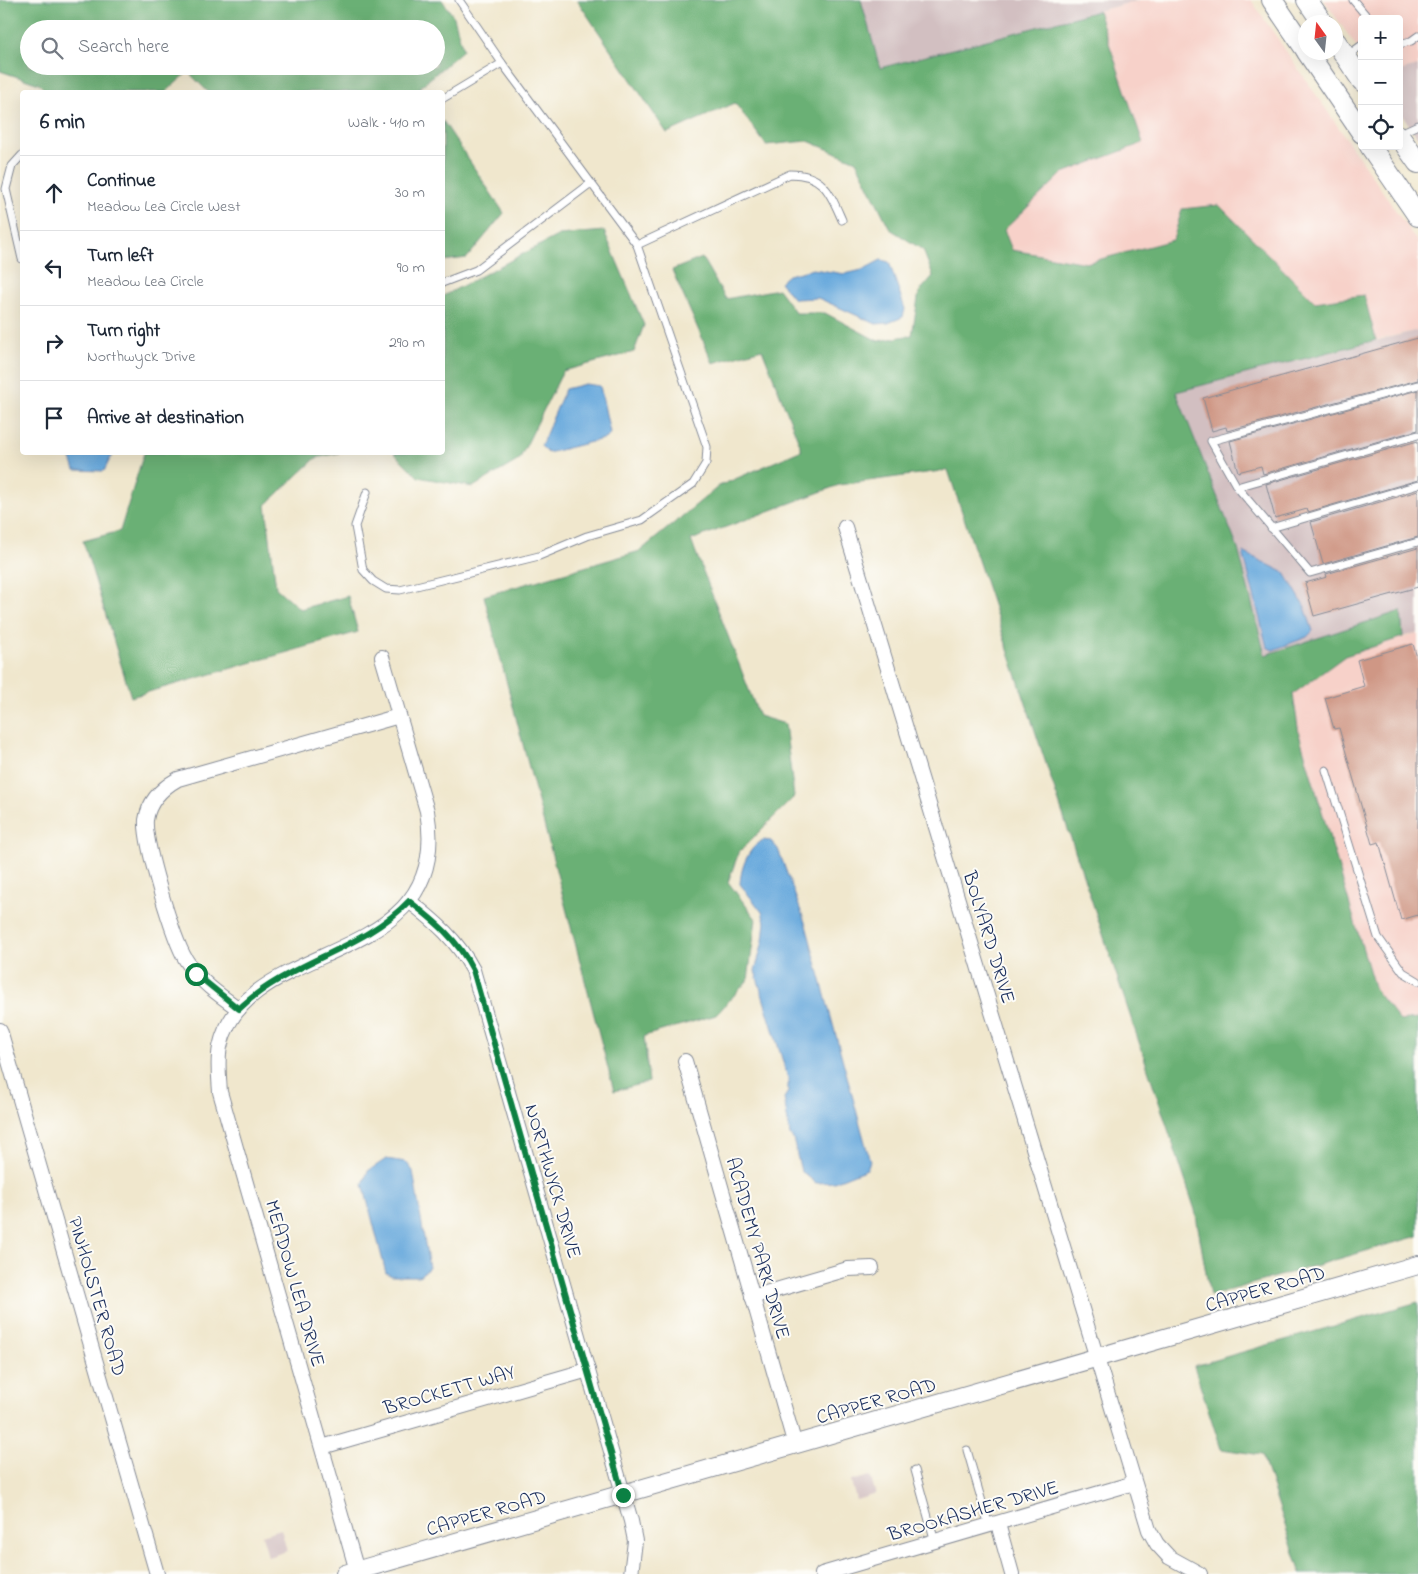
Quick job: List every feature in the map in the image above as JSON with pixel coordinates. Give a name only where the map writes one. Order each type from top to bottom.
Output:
[{"type":"main road","points":[[1272,0],[1298,39]]},
{"type":"main road","points":[[1307,0],[1317,15]]},
{"type":"main road","points":[[1343,53],[1358,75]]},
{"type":"main road","points":[[1312,60],[1358,127]]},
{"type":"main road","points":[[1403,140],[1418,163]]},
{"type":"main road","points":[[1373,150],[1418,216]]},
{"type":"street","name":"BOLYARD DRIVE","points":[[845,527],[1149,1530],[1157,1544],[1169,1556],[1200,1574]]},
{"type":"street","points":[[382,657],[427,811],[430,855],[423,878],[409,901],[378,928],[270,984],[239,1009],[196,974],[176,942],[146,837],[146,818],[152,803],[163,788],[178,779],[399,716]]},
{"type":"street","name":"NORTHWYCK DRIVE","points":[[409,901],[451,936],[464,952],[473,970],[635,1540],[631,1574]]},
{"type":"street","name":"MEADOW LEA DRIVE","points":[[239,1009],[230,1024],[221,1046],[218,1068],[220,1092],[322,1446],[351,1572]]},
{"type":"street","name":"PINHOLSTER ROAD","points":[[0,1030],[157,1574]]},
{"type":"street","name":"ACADEMY PARK DRIVE","points":[[685,1061],[795,1445]]},
{"type":"street","name":"CAPPER ROAD","points":[[351,1572],[1418,1265]]},
{"type":"street","points":[[752,1297],[848,1269],[872,1268]]},
{"type":"street","name":"BROCKETT WAY","points":[[322,1446],[588,1370]]},
{"type":"street","name":"BROOKASHER DRIVE","points":[[822,1574],[1134,1483]]},
{"type":"street","points":[[993,1525],[1012,1574]]},
{"type":"lane","points":[[367,492],[355,526],[363,570],[372,581],[386,588],[400,590],[539,556],[587,536],[642,520],[693,484],[706,462],[707,447],[637,245],[502,63],[458,0]]},
{"type":"lane","points":[[1353,0],[1366,15]]},
{"type":"lane","points":[[1403,43],[1411,41],[1418,36]]},
{"type":"lane","points":[[1343,48],[1358,46]]},
{"type":"lane","points":[[445,97],[502,63]]},
{"type":"lane","points":[[1403,132],[1418,125]]},
{"type":"lane","points":[[20,157],[12,166],[6,189],[20,250]]},
{"type":"lane","points":[[637,245],[790,174],[804,174],[817,180],[828,190],[842,220]]},
{"type":"lane","points":[[445,282],[460,278],[476,270],[591,183]]},
{"type":"lane","points":[[1418,385],[1212,442],[1237,487],[1310,573],[1418,542]]},
{"type":"lane","points":[[1237,487],[1418,435]]},
{"type":"lane","points":[[1271,528],[1418,485]]},
{"type":"lane","points":[[1326,770],[1378,936],[1403,972],[1418,981]]},
{"type":"lane","points":[[967,1450],[993,1525]]},
{"type":"lane","points":[[914,1470],[935,1542]]},
{"type":"shaded area","points":[[861,0],[1140,0],[880,68]]},
{"type":"shaded area","points":[[1140,0],[1251,0],[1418,243],[1418,330],[1376,340],[1364,295],[1315,302],[1219,205],[1173,240],[1086,263],[1012,250],[1004,230],[1063,173],[1143,143],[1098,11]]},
{"type":"shaded area","points":[[1324,0],[1418,0],[1418,66],[1403,70],[1403,15],[1358,15],[1358,49],[1343,28],[1343,15],[1334,15]]},
{"type":"shaded area","points":[[1418,66],[1418,138],[1403,116],[1403,70]]},
{"type":"shaded area","points":[[1418,330],[1418,633],[1403,637],[1400,611],[1265,655],[1238,549],[1176,392]]},
{"type":"shaded area","points":[[1418,633],[1418,1019],[1400,1021],[1375,991],[1299,734],[1293,694],[1345,656]]},
{"type":"shaded area","points":[[870,1476],[876,1494],[856,1500],[851,1481]]},
{"type":"shaded area","points":[[281,1529],[287,1551],[268,1557],[262,1535]]},
{"type":"green space","points":[[0,0],[442,0],[454,17],[463,50],[445,65],[445,20],[20,20],[20,75],[185,75],[168,90],[45,90],[39,84],[0,71]]},
{"type":"green space","points":[[577,0],[861,0],[880,68],[1098,11],[1143,143],[1063,173],[1004,230],[1012,250],[1086,263],[1173,240],[1182,209],[1219,205],[1315,302],[1364,295],[1376,340],[1176,392],[1238,549],[1265,655],[1401,611],[1403,637],[1345,656],[1293,694],[1299,734],[1375,990],[1400,1021],[1418,1019],[1418,1236],[1210,1296],[1195,1210],[948,470],[839,485],[691,540],[759,716],[785,724],[794,797],[739,852],[728,882],[756,919],[748,980],[716,1015],[644,1036],[649,1082],[614,1091],[484,596],[640,551],[719,486],[802,450],[762,349],[713,363],[672,270],[702,258],[726,299],[778,289],[796,313],[825,313],[878,341],[912,335],[919,292],[933,276],[923,250],[890,229],[856,161],[808,141],[766,145],[735,103],[667,133]]},
{"type":"green space","points":[[191,75],[434,75],[420,87],[422,90],[206,90]]},
{"type":"green space","points":[[445,124],[504,213],[467,258],[445,261]]},
{"type":"green space","points":[[604,231],[644,325],[634,352],[563,371],[519,460],[473,487],[418,477],[396,455],[445,455],[445,295],[559,235]]},
{"type":"green space","points":[[143,455],[330,455],[316,458],[266,505],[276,588],[300,609],[348,596],[358,632],[131,697],[83,541],[120,531]]},
{"type":"green space","points":[[1418,1302],[1418,1574],[1301,1574],[1262,1455],[1221,1449],[1194,1366]]},
{"type":"water","points":[[881,260],[889,262],[905,309],[903,317],[888,323],[876,324],[818,298],[794,299],[780,282],[788,275],[813,269],[845,274],[862,270]]},
{"type":"water","points":[[585,384],[600,386],[610,433],[607,438],[548,453],[541,446],[565,389]]},
{"type":"water","points":[[70,455],[112,455],[104,471],[75,470]]},
{"type":"water","points":[[1243,552],[1285,573],[1305,607],[1313,631],[1307,637],[1273,650],[1267,647]]},
{"type":"water","points":[[763,840],[771,841],[778,849],[806,925],[870,1161],[867,1169],[834,1182],[816,1183],[801,1171],[793,1139],[790,1135],[784,1098],[788,1092],[788,1078],[755,971],[763,941],[765,922],[762,912],[740,884],[742,871],[749,853]]},
{"type":"water","points":[[386,1159],[406,1162],[413,1171],[429,1268],[419,1276],[392,1276],[386,1273],[363,1184],[368,1171]]},
{"type":"building","points":[[1418,338],[1418,380],[1227,431],[1226,427],[1212,431],[1203,398]]},
{"type":"building","points":[[1418,390],[1418,430],[1263,474],[1261,466],[1238,472],[1230,441]]},
{"type":"building","points":[[1418,441],[1418,480],[1308,512],[1307,509],[1275,518],[1266,484]]},
{"type":"building","points":[[1418,491],[1418,537],[1323,564],[1311,522]]},
{"type":"building","points":[[1418,548],[1418,587],[1314,616],[1305,583],[1327,577],[1326,574]]},
{"type":"building","points":[[1413,644],[1418,661],[1418,915],[1401,920],[1379,842],[1372,844],[1339,728],[1334,729],[1325,698],[1364,686],[1357,660]]},
{"type":"route","points":[[196,974],[208,986],[239,1009],[252,996],[270,984],[378,928],[396,915],[409,901],[451,936],[464,952],[473,970],[623,1495]]}]
